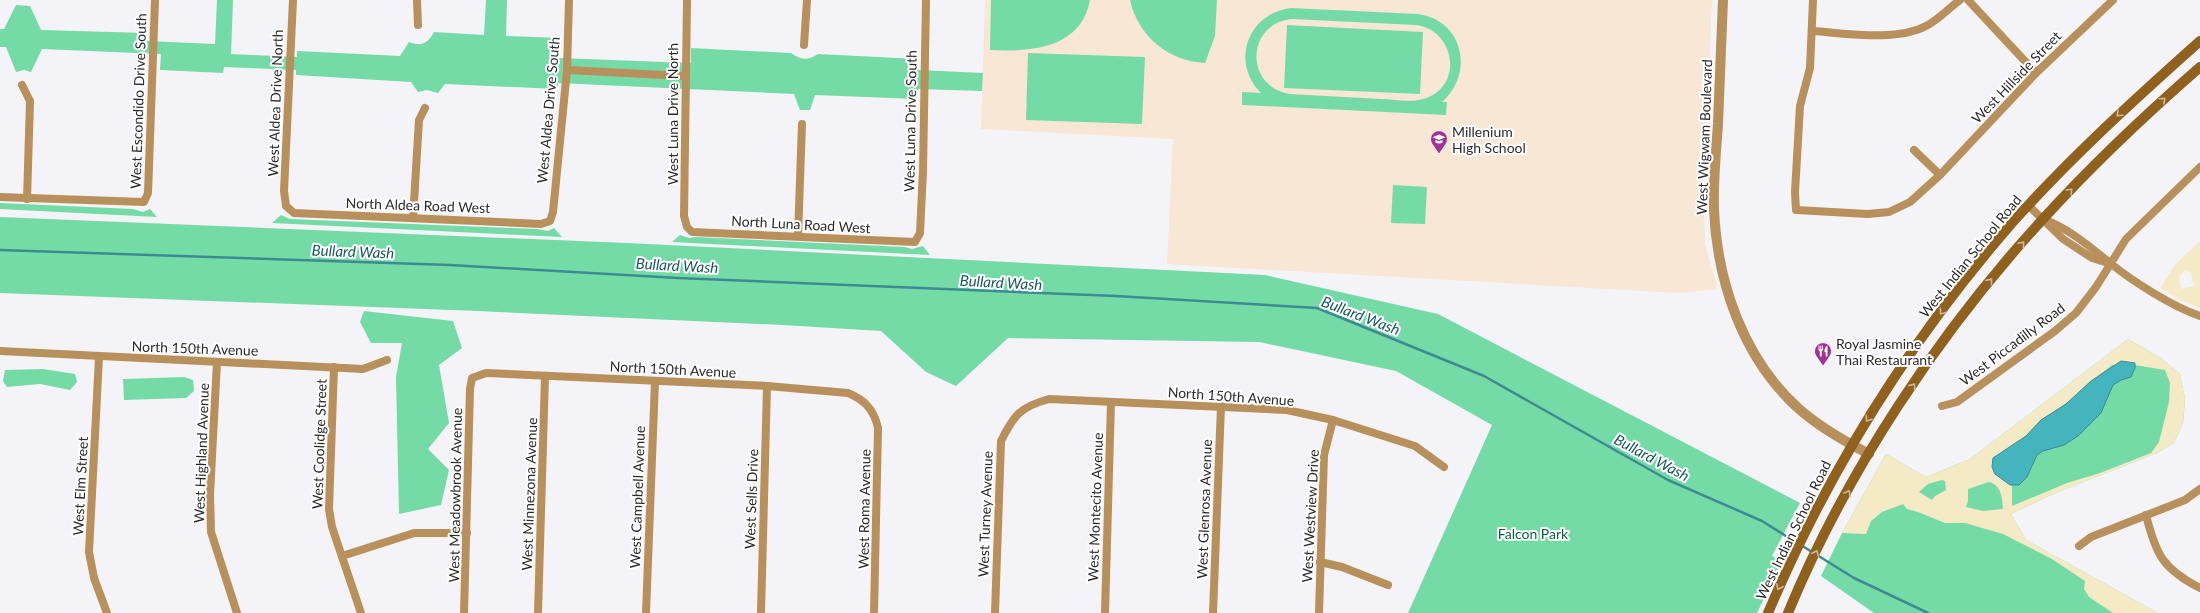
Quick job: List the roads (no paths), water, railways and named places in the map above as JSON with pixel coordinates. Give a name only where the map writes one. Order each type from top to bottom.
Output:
[{"type":"main road","name":"West Indian School Road","points":[[1768,613],[1815,513],[1851,445],[1921,339],[1984,258],[2029,206],[2112,120],[2200,40]]},
{"type":"main road","points":[[1788,613],[1829,527],[1869,454],[1950,332],[2043,219],[2108,151],[2200,67]]},
{"type":"street","name":"West Escondido Drive South","points":[[27,198],[144,202],[148,193],[156,0]]},
{"type":"street","name":"West Aldea Drive North","points":[[286,206],[284,191],[293,0]]},
{"type":"street","points":[[417,0],[418,25]]},
{"type":"street","name":"West Aldea Drive South","points":[[550,221],[557,175],[567,70],[569,0]]},
{"type":"street","name":"West Luna Drive North","points":[[686,227],[684,216],[684,76],[687,0]]},
{"type":"street","points":[[804,45],[807,0]]},
{"type":"street","name":"West Luna Drive South","points":[[915,242],[920,233],[923,171],[926,0]]},
{"type":"street","name":"West Wigwam Boulevard","points":[[1723,0],[1714,189],[1718,245],[1734,312],[1750,346],[1772,380],[1798,408],[1824,429],[1869,454]]},
{"type":"street","points":[[1813,0],[1812,31],[1875,34],[1900,33],[1925,26],[1960,0]]},
{"type":"street","points":[[1968,0],[2036,73]]},
{"type":"street","name":"West Hillside Street","points":[[1812,31],[1810,68],[1800,106],[1794,192],[1796,210],[1868,214],[1889,212],[1910,202],[1940,175],[2036,73],[2113,0]]},
{"type":"street","points":[[567,70],[684,76]]},
{"type":"street","points":[[0,197],[27,198],[30,101],[22,85]]},
{"type":"street","points":[[413,218],[419,120],[425,108]]},
{"type":"street","points":[[798,236],[802,124]]},
{"type":"street","points":[[1914,150],[1940,175]]},
{"type":"street","name":"West Piccadilly Road","points":[[1942,406],[1957,402],[2068,320],[2088,298],[2126,239],[2200,167]]},
{"type":"street","name":"North Aldea Road West","points":[[286,206],[294,213],[541,224],[550,221]]},
{"type":"street","points":[[2029,206],[2043,219],[2052,231],[2092,258],[2110,264]]},
{"type":"street","points":[[2043,219],[2056,224],[2078,238],[2110,264],[2165,299],[2200,316]]},
{"type":"street","name":"North Luna Road West","points":[[686,227],[692,232],[915,242]]},
{"type":"street","points":[[2073,246],[2078,238]]},
{"type":"street","name":"North 150th Avenue","points":[[0,351],[99,358],[363,369],[388,360]]},
{"type":"street","name":"West Elm Street","points":[[99,358],[89,552],[94,578],[108,613]]},
{"type":"street","name":"West Highland Avenue","points":[[217,362],[210,494],[211,532],[238,613]]},
{"type":"street","name":"West Coolidge Street","points":[[334,367],[328,499],[331,523],[361,613]]},
{"type":"street","name":"North 150th Avenue","points":[[472,378],[484,373],[767,386],[848,393],[858,397],[870,407]]},
{"type":"street","name":"West Minnezona Avenue","points":[[538,613],[545,376]]},
{"type":"street","name":"West Meadowbrook Avenue","points":[[464,613],[472,378]]},
{"type":"street","name":"West Campbell Avenue","points":[[646,613],[654,381]]},
{"type":"street","name":"West Sells Drive","points":[[760,613],[767,386]]},
{"type":"street","name":"North 150th Avenue","points":[[1030,404],[1049,399],[1287,410],[1333,420],[1415,446],[1444,467]]},
{"type":"street","name":"West Montecito Avenue","points":[[1105,613],[1111,402]]},
{"type":"street","name":"West Turney Avenue","points":[[995,613],[1001,440],[1012,419],[1030,404]]},
{"type":"street","name":"West Glenrosa Avenue","points":[[1213,613],[1221,406]]},
{"type":"street","name":"West Roma Avenue","points":[[870,407],[875,417],[878,440],[874,613]]},
{"type":"street","name":"West Westview Drive","points":[[1319,613],[1324,455],[1333,420]]},
{"type":"street","points":[[2079,546],[2091,537],[2185,500],[2200,489]]},
{"type":"street","points":[[2146,515],[2151,532],[2163,561],[2175,574],[2200,588]]},
{"type":"street","points":[[342,556],[414,533],[467,533]]},
{"type":"street","points":[[1320,562],[1342,567],[1388,585]]},
{"type":"water","points":[[2121,361],[2135,363],[2135,368],[2131,377],[2121,380],[2113,385],[2101,413],[2078,436],[2064,445],[2043,451],[2037,455],[2027,477],[2019,485],[2010,485],[1995,474],[1992,467],[1993,458],[2026,436],[2041,420],[2066,404],[2091,381]]},
{"type":"waterway","name":"Bullard Wash","points":[[0,250],[450,265],[678,278],[1116,296],[1317,308],[1484,376],[1668,480],[1762,521],[1797,543]]},
{"type":"waterway","name":"Bullard Wash","points":[[1801,545],[1812,552]]},
{"type":"waterway","name":"Bullard Wash","points":[[1817,555],[1854,578],[1928,613]]},
{"type":"place","name":"Millenium High School","points":[[1439,154]]},
{"type":"place","name":"Royal Jasmine Thai Restaurant","points":[[1823,366]]},
{"type":"park label","name":"Falcon Park","points":[[1533,533]]}]
